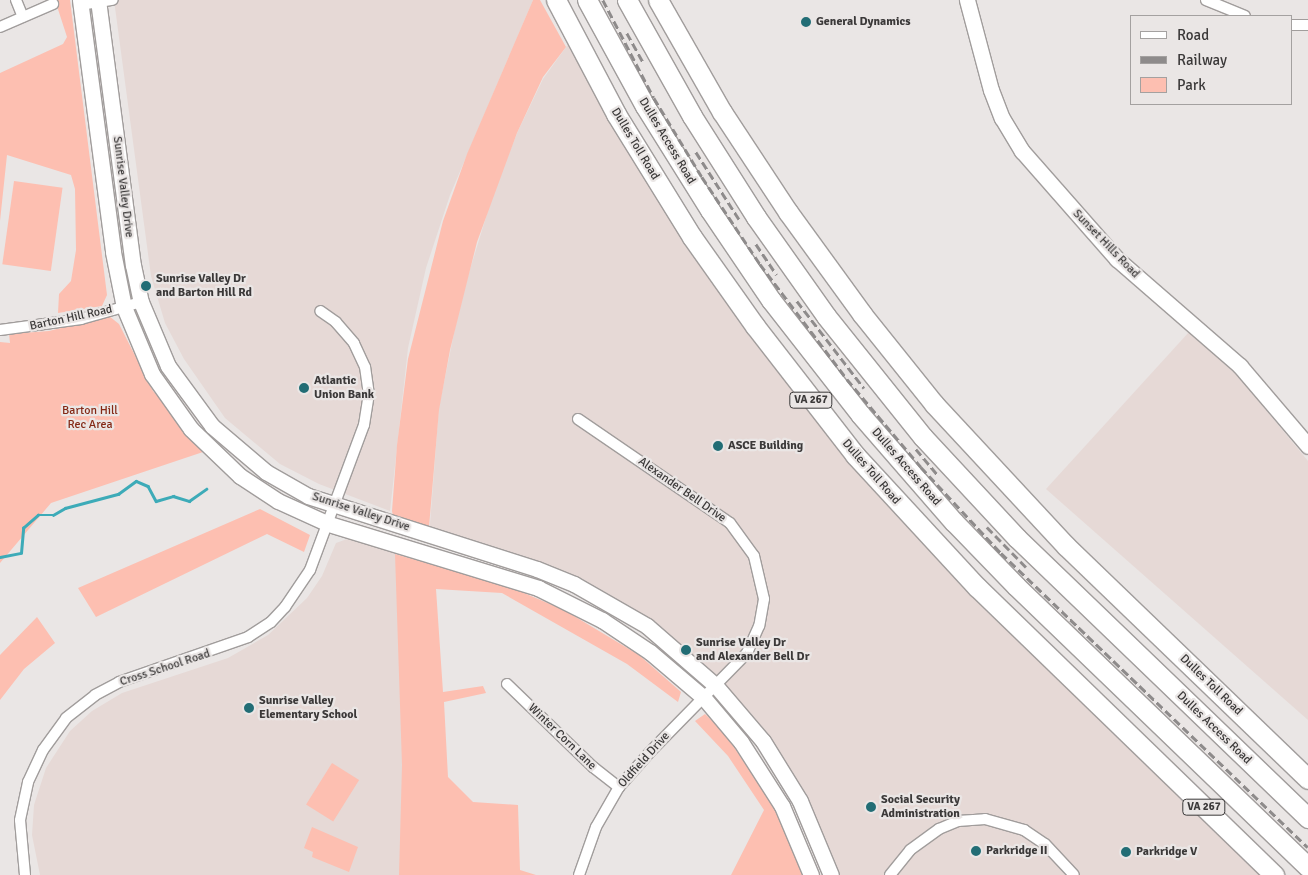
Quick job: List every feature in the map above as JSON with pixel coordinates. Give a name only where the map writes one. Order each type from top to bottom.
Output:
[{"type":"highway","name":"Dulles Toll Road","points":[[556,0],[616,114],[687,230],[755,326],[824,417],[938,547],[1274,875]]},
{"type":"highway","name":"Dulles Access Road","points":[[627,0],[697,125],[761,224],[826,316],[924,437],[1018,538],[1308,818]]},
{"type":"highway","name":"Dulles Toll Road","points":[[658,0],[751,158],[886,345],[1017,496],[1308,779]]},
{"type":"highway","name":"Dulles Access Road","points":[[590,5],[645,106],[710,210],[772,300],[860,414],[954,522],[1016,586],[1308,867]]},
{"type":"highway","points":[[1173,649],[1308,765]]},
{"type":"highway","points":[[1133,739],[1259,875]]},
{"type":"main road","name":"Sunset Hills Road","points":[[967,0],[991,90],[1002,118],[1022,151],[1117,259],[1240,366],[1308,446]]},
{"type":"main road","name":"Sunrise Valley Drive","points":[[103,1],[133,265],[142,302],[168,366],[212,426],[278,479],[308,496],[509,559],[574,584],[647,626],[716,686],[763,741],[788,778],[812,827],[831,875]]},
{"type":"main road","name":"Sunrise Valley Drive","points":[[80,3],[113,252],[124,306],[152,374],[206,445],[260,490],[329,524],[517,581],[580,608],[650,652],[704,698],[741,742],[768,782],[791,825],[811,875]]},
{"type":"street","points":[[16,0],[23,17]]},
{"type":"street","points":[[1206,0],[1243,15]]},
{"type":"street","points":[[80,3],[103,1]]},
{"type":"street","points":[[0,27],[53,4]]},
{"type":"street","points":[[1293,25],[1308,25]]},
{"type":"street","name":"Barton Hill Road","points":[[0,330],[35,328],[142,302]]},
{"type":"street","name":"Cross School Road","points":[[25,875],[20,842],[23,800],[34,766],[60,726],[82,704],[107,688],[227,647],[262,629],[298,591],[318,553],[364,425],[368,381],[354,343],[336,322],[320,311]]},
{"type":"street","name":"Alexander Bell Drive","points":[[578,419],[730,523],[754,556],[763,585],[759,626],[747,653],[716,686]]},
{"type":"street","name":"Winter Corn Lane","points":[[507,684],[593,767],[619,787]]},
{"type":"street","name":"Oldfield Drive","points":[[579,875],[596,827],[619,787],[716,686]]},
{"type":"street","points":[[894,874],[910,850],[939,829],[958,821],[985,820],[1024,830],[1045,844],[1074,875]]},
{"type":"shaded area","points":[[114,0],[533,0],[450,195],[426,268],[408,348],[390,511],[319,484],[280,464],[225,418],[184,359],[165,323],[151,276]]},
{"type":"shaded area","points":[[574,36],[629,134],[821,414],[1146,752],[1260,875],[831,875],[805,810],[742,714],[607,601],[429,537],[439,407],[461,299],[494,191],[518,131],[543,79]]},
{"type":"shaded area","points":[[1189,332],[1237,375],[1308,461],[1308,720],[1046,489]]},
{"type":"shaded area","name":"Sunrise Valley Elementary School","points":[[347,539],[396,553],[403,767],[400,875],[40,875],[32,835],[34,805],[46,768],[70,731],[92,711],[122,693],[228,658],[268,635],[307,598],[322,576],[336,543]]},
{"type":"green space","points":[[55,0],[70,0],[107,295],[102,306],[58,313],[59,294],[71,281],[76,250],[75,189],[71,175],[7,155],[0,221],[0,73],[63,44],[67,37]]},
{"type":"green space","points":[[533,0],[540,0],[566,47],[543,77],[517,133],[477,242],[450,350],[439,410],[429,527],[393,516],[392,511],[397,445],[408,359],[443,221],[467,154]]},
{"type":"green space","points":[[14,181],[63,188],[51,271],[2,264]]},
{"type":"green space","name":"Barton Hill Rec Area","points":[[109,316],[119,324],[153,391],[206,451],[51,503],[0,563],[0,342],[10,343],[9,334],[49,331]]},
{"type":"green space","points":[[260,509],[310,535],[304,552],[267,534],[96,617],[78,588]]},
{"type":"green space","points":[[395,554],[510,587],[564,610],[639,655],[681,692],[678,702],[627,664],[502,593],[436,589],[443,692],[483,686],[486,693],[444,702],[448,777],[473,802],[518,805],[520,870],[536,875],[399,875],[402,765]]},
{"type":"green space","points":[[37,617],[55,643],[24,669],[0,700],[0,655]]},
{"type":"green space","points":[[705,714],[724,732],[773,806],[804,875],[731,875],[764,810],[728,756],[695,721]]},
{"type":"green space","points":[[332,763],[359,780],[333,822],[306,805]]},
{"type":"green space","points":[[312,827],[358,847],[349,872],[312,857],[313,852],[304,848]]},
{"type":"waterway","points":[[0,557],[21,553],[23,528],[38,515],[53,515],[65,508],[118,494],[136,481],[148,486],[156,501],[173,496],[189,501],[206,489]]},
{"type":"railway","points":[[603,0],[654,98],[702,177],[760,264],[847,379],[921,467],[1001,553],[1308,847]]},
{"type":"railway","points":[[627,33],[644,64]]},
{"type":"railway","points":[[696,152],[739,219]]},
{"type":"railway","points":[[756,244],[777,275]]},
{"type":"railway","points":[[797,301],[864,388]]},
{"type":"railway","points":[[916,449],[939,476]]},
{"type":"railway","points":[[987,527],[1027,568]]},
{"type":"place","name":"General Dynamics","points":[[806,22]]},
{"type":"place","name":"Sunrise Valley Dr and Barton Hill Rd","points":[[146,286]]},
{"type":"place","name":"Atlantic Union Bank","points":[[304,388]]},
{"type":"place","name":"ASCE Building","points":[[718,446]]},
{"type":"place","name":"Sunrise Valley Dr and Alexander Bell Dr","points":[[686,650]]},
{"type":"place","name":"Sunrise Valley Elementary School","points":[[249,708]]},
{"type":"place","name":"Social Security Administration","points":[[871,807]]},
{"type":"place","name":"Parkridge II","points":[[976,851]]},
{"type":"place","name":"Parkridge V","points":[[1126,852]]}]
